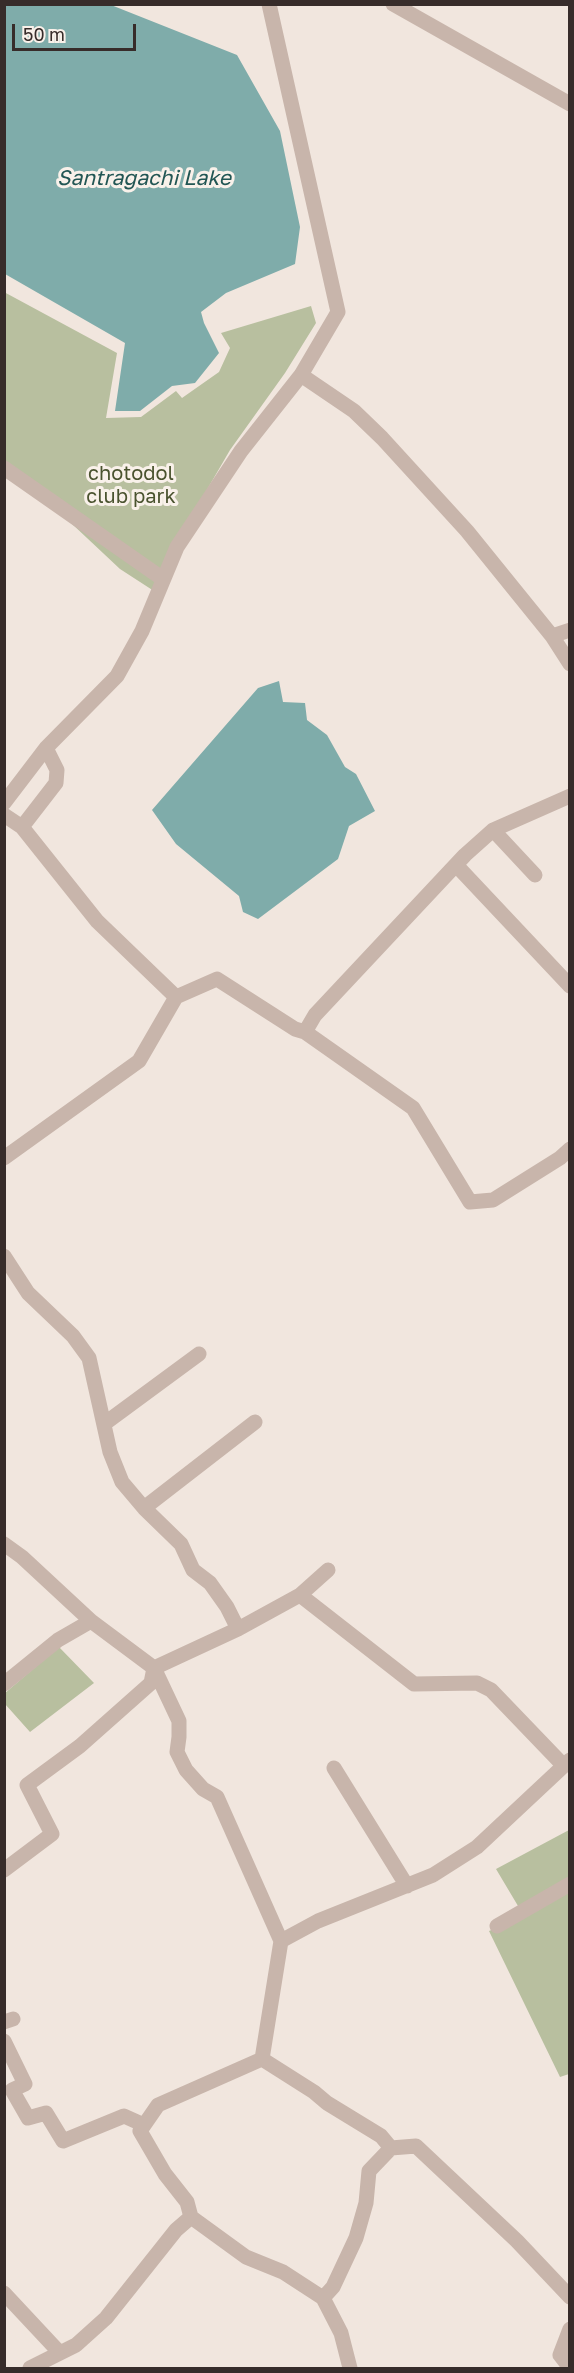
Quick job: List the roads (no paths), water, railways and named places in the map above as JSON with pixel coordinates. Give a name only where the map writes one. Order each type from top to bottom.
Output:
[{"type":"street","points":[[4,803],[46,748],[117,676],[142,631],[177,547],[241,451],[301,375],[338,312],[269,4]]},
{"type":"street","points":[[393,4],[570,104]]},
{"type":"street","points":[[301,375],[354,411],[382,438],[467,531],[552,636],[570,664]]},
{"type":"street","points":[[4,468],[163,579]]},
{"type":"street","points":[[552,636],[570,630]]},
{"type":"street","points":[[22,828],[56,783],[57,770],[46,748]]},
{"type":"street","points":[[306,1032],[315,1015],[465,855],[493,830],[570,796]]},
{"type":"street","points":[[4,815],[22,828],[97,921],[176,997]]},
{"type":"street","points":[[493,830],[534,875]]},
{"type":"street","points":[[457,866],[570,986]]},
{"type":"street","points":[[4,1158],[139,1061],[176,997],[217,980],[295,1029],[306,1032],[413,1108],[470,1202],[493,1200],[566,1158]]},
{"type":"street","points":[[4,1256],[28,1293],[73,1336],[89,1358],[110,1452],[122,1482],[144,1508],[181,1544],[193,1570],[210,1583],[227,1607],[238,1629]]},
{"type":"street","points":[[104,1424],[199,1354]]},
{"type":"street","points":[[144,1508],[255,1422]]},
{"type":"street","points":[[4,1544],[22,1557],[91,1621],[154,1668],[179,1721],[177,1752],[186,1770],[203,1789],[217,1797],[281,1941],[262,2059]]},
{"type":"street","points":[[154,1668],[238,1629],[300,1595],[328,1570]]},
{"type":"street","points":[[281,1941],[318,1921],[433,1875],[477,1847],[566,1762],[491,1690],[477,1683],[414,1684],[300,1595]]},
{"type":"street","points":[[4,1684],[58,1640],[91,1621]]},
{"type":"street","points":[[4,1870],[51,1834],[27,1785],[80,1746],[151,1683],[154,1668]]},
{"type":"street","points":[[334,1768],[407,1886]]},
{"type":"street","points":[[497,1926],[570,1884]]},
{"type":"street","points":[[4,2041],[25,2084],[12,2090],[28,2118],[46,2113],[63,2141],[124,2116],[144,2125]]},
{"type":"street","points":[[262,2059],[158,2105],[140,2131],[165,2174],[187,2202],[191,2217],[246,2257],[283,2272],[323,2298],[341,2333],[350,2368]]},
{"type":"street","points":[[262,2059],[381,2136],[391,2148]]},
{"type":"street","points":[[323,2298],[333,2287],[357,2238],[366,2203],[369,2171],[391,2148],[416,2146],[517,2241],[570,2297]]},
{"type":"street","points":[[30,2368],[76,2345],[106,2318],[176,2230],[191,2217]]},
{"type":"street","points":[[4,2292],[60,2354]]},
{"type":"street","points":[[570,2329],[560,2355],[570,2368]]},
{"type":"water","name":"Santragachi Lake","points":[[5,4],[111,5],[237,55],[280,131],[300,227],[295,264],[226,293],[201,312],[219,353],[195,383],[172,386],[140,411],[115,411],[125,343],[5,274]]},
{"type":"water","points":[[279,681],[283,702],[305,703],[307,720],[327,735],[345,767],[356,774],[375,811],[349,826],[338,859],[258,919],[243,912],[239,896],[176,844],[152,810],[258,688]]},
{"type":"park label","name":"chotodol club park","points":[[131,486]]}]
